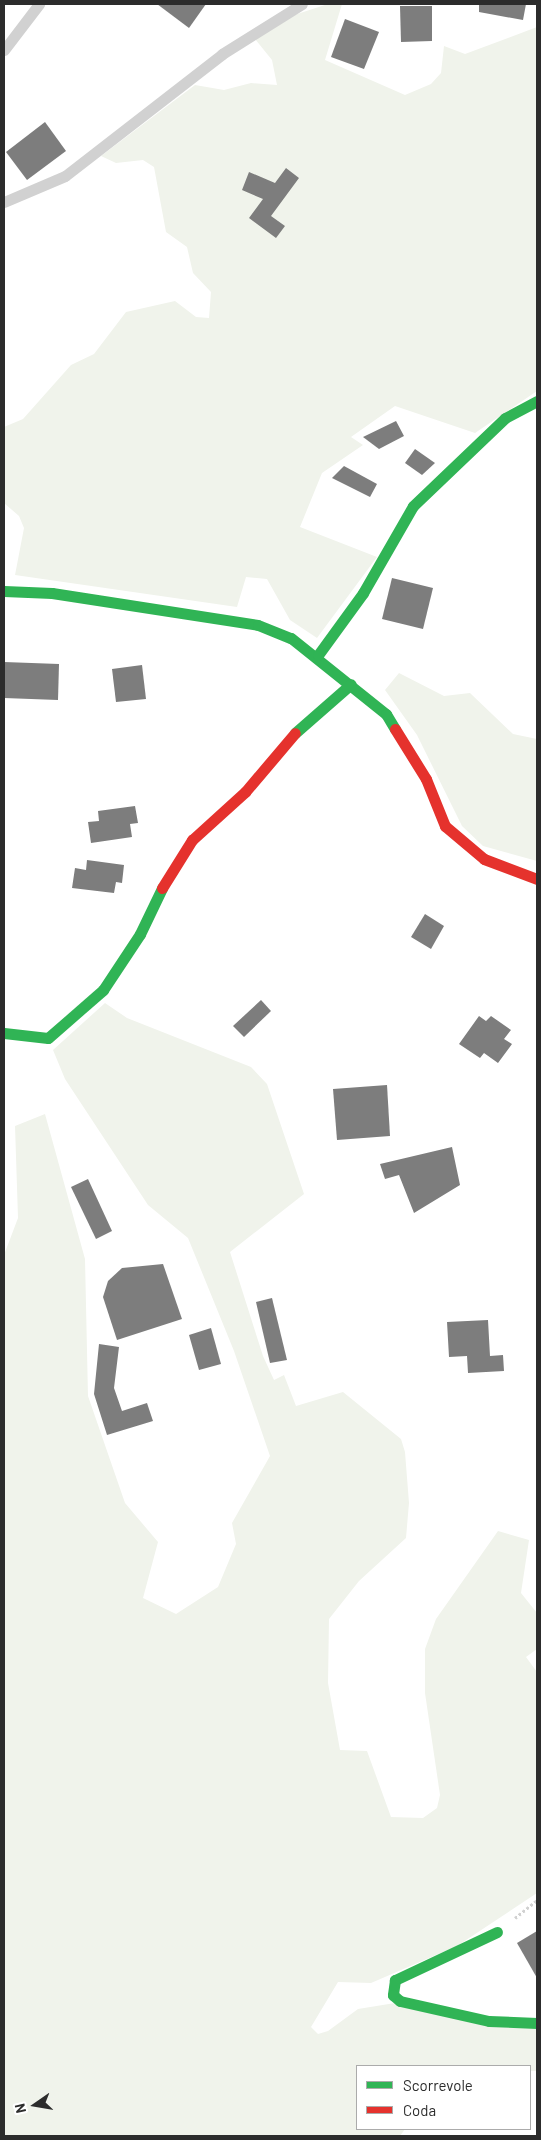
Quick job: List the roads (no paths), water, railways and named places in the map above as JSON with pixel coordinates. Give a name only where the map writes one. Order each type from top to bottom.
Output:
[{"type":"street","points":[[318,655],[362,593],[413,506],[505,418],[537,401]]},
{"type":"street","points":[[4,591],[52,593],[258,625],[318,655],[386,714],[426,779],[445,826],[463,845],[484,859],[537,879]]},
{"type":"street","points":[[4,1033],[48,1038],[103,990],[140,934],[171,870],[192,840],[245,792],[299,729],[351,684]]},
{"type":"street","points":[[496,1932],[395,1980],[393,1995],[400,2001],[489,2021],[537,2023]]},
{"type":"lane","points":[[4,50],[40,4]]},
{"type":"lane","points":[[4,202],[65,176],[222,54],[302,4]]}]
